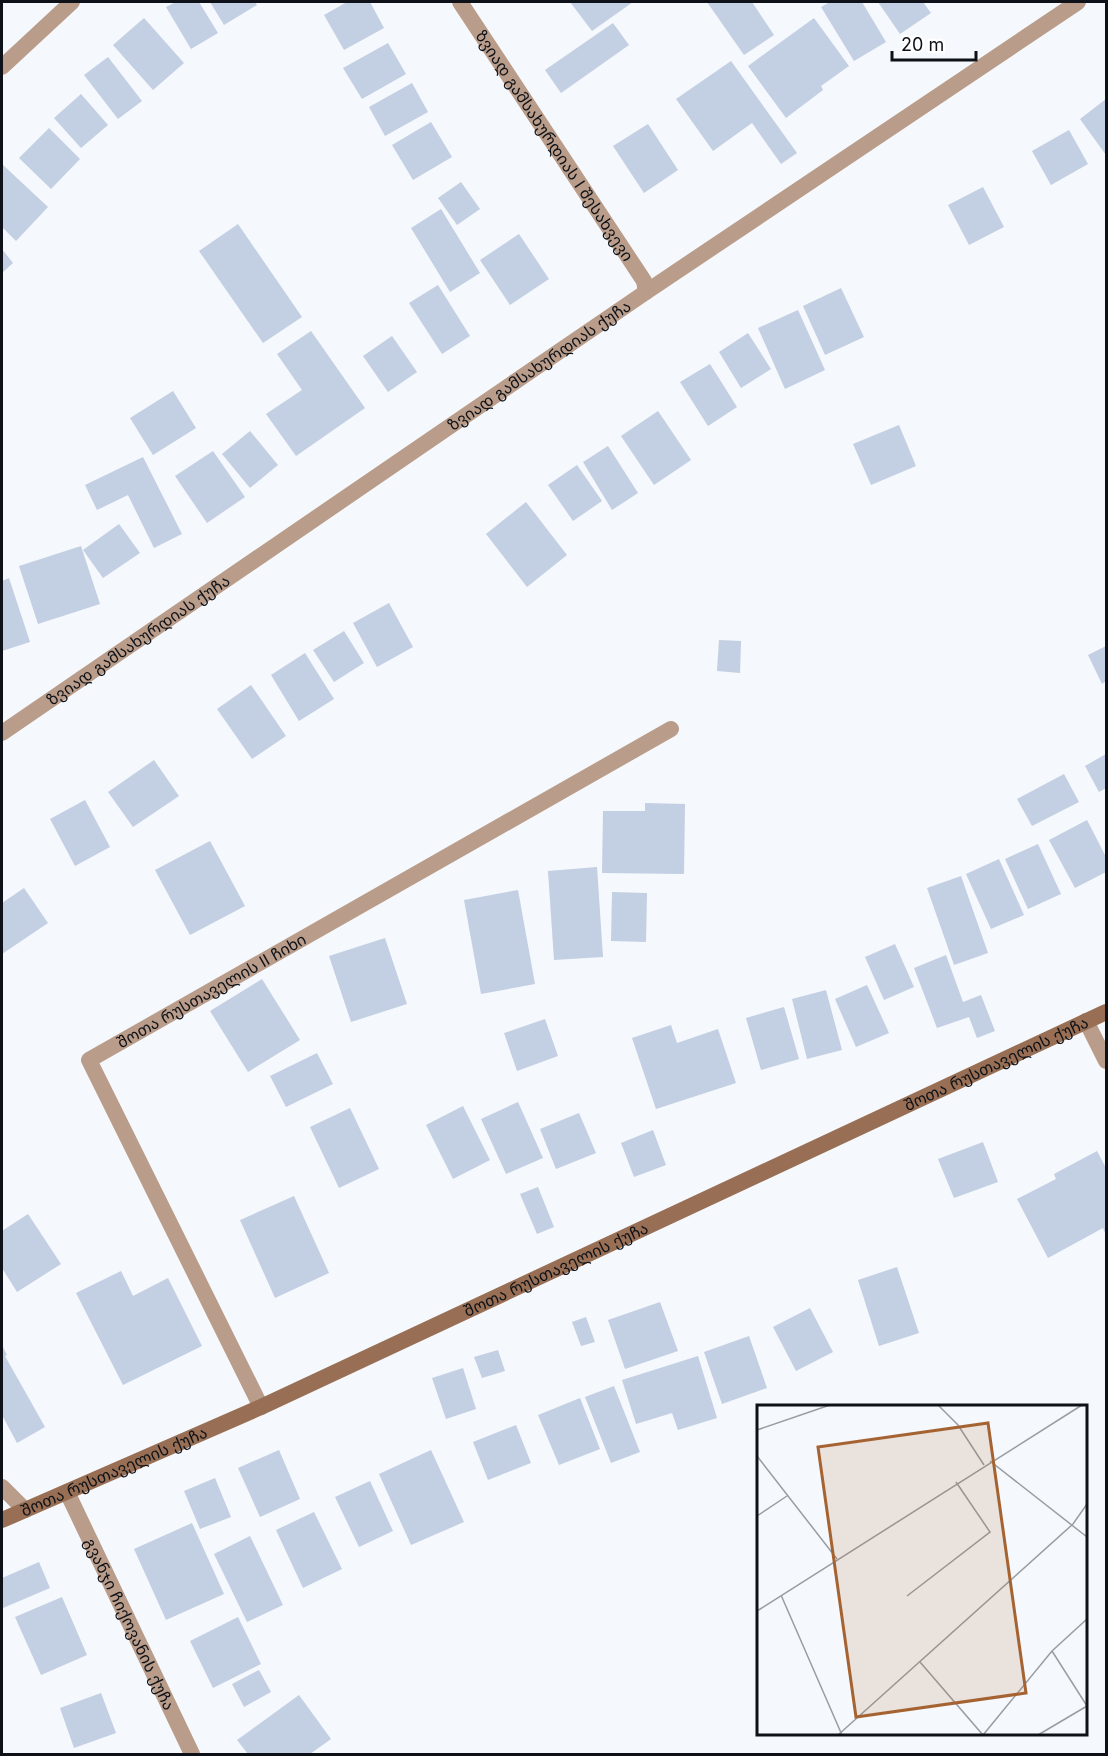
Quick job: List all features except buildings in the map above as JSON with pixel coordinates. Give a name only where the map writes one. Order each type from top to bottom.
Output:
[{"type":"main road","name":"შოთა რუსთაველის ქუჩა","points":[[2,1520],[261,1407],[1107,1012]]},
{"type":"street","points":[[2,66],[72,2]]},
{"type":"street","name":"ზვიად გამსახურდიას I შესახვევი","points":[[460,2],[644,281],[646,292]]},
{"type":"street","name":"ზვიად გამსახურდიას ქუჩა","points":[[2,733],[646,292],[1078,2]]},
{"type":"street","name":"შოთა რუსთაველის II ჩიხი","points":[[261,1407],[89,1060],[671,729]]},
{"type":"street","points":[[1086,1021],[1107,1061]]},
{"type":"street","points":[[2,1487],[25,1510]]},
{"type":"street","name":"გვანჯი ჩიქოვანის ქუჩა","points":[[67,1492],[192,1755]]}]
